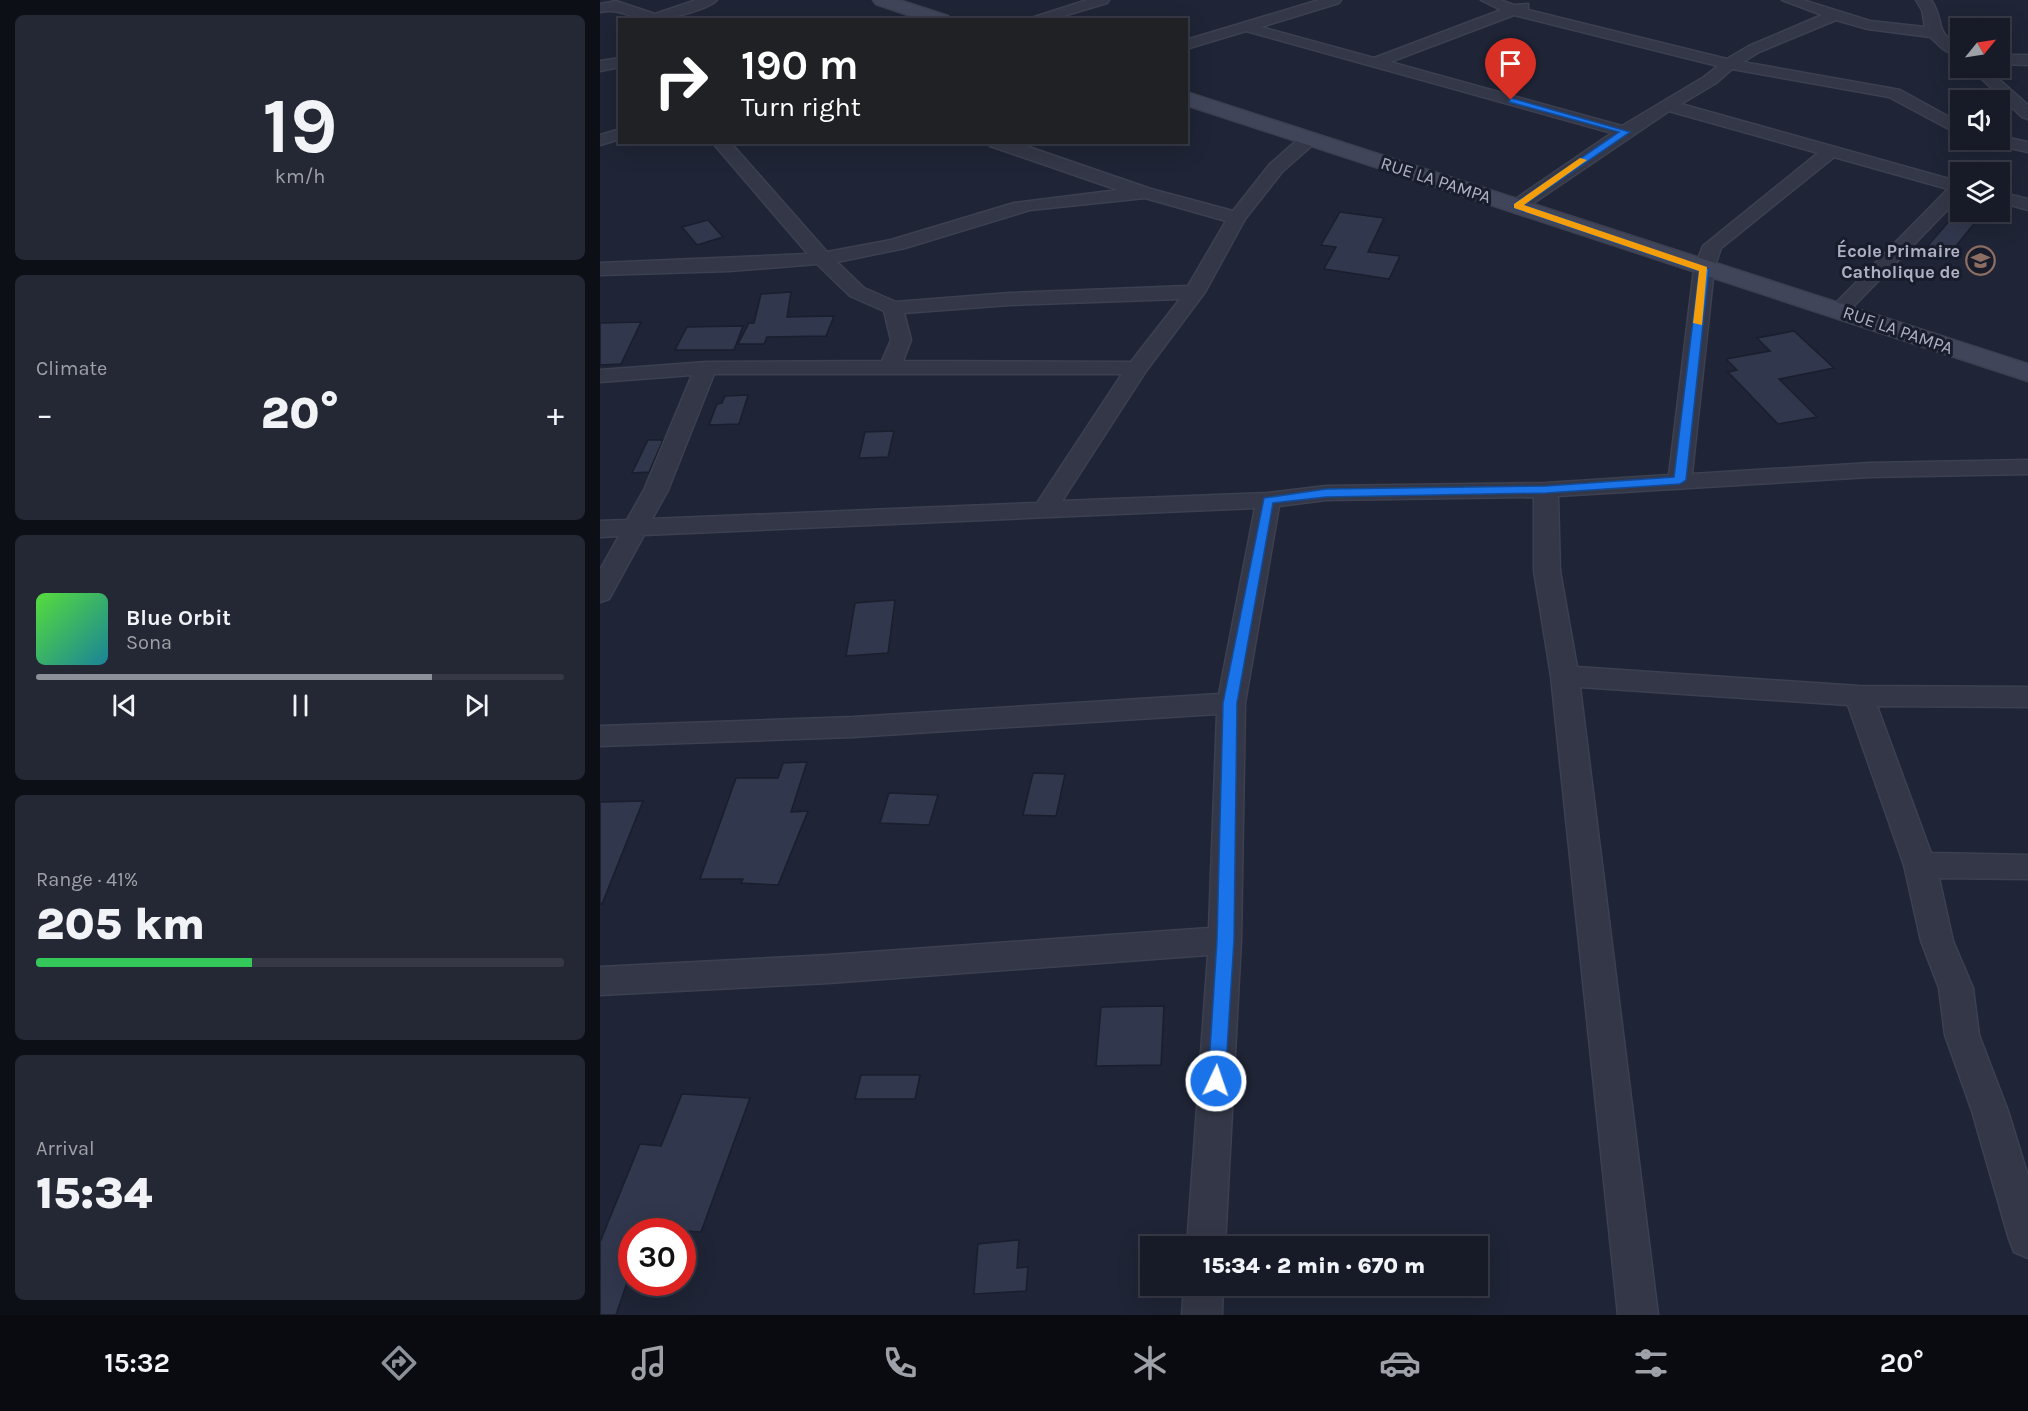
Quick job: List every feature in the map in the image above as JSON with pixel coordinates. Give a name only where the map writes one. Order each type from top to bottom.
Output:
[{"type":"street","points":[[661,18],[710,0]]},
{"type":"street","points":[[882,0],[936,18]]},
{"type":"street","points":[[1039,18],[1102,0]]},
{"type":"street","points":[[1188,44],[1334,0]]},
{"type":"street","points":[[1488,0],[1515,10],[1729,63],[1894,93],[1950,124]]},
{"type":"street","points":[[1374,63],[1544,0]]},
{"type":"street","points":[[1789,0],[1868,25],[1935,33]]},
{"type":"street","points":[[1923,0],[1931,10],[1931,25],[1935,33],[1950,46]]},
{"type":"street","points":[[600,8],[616,5],[655,18]]},
{"type":"street","points":[[1517,206],[1666,105],[1710,80],[1729,63],[1754,49],[1835,15]]},
{"type":"street","points":[[1246,27],[1626,132]]},
{"type":"street","points":[[2010,60],[2028,60]]},
{"type":"street","points":[[600,66],[618,62]]},
{"type":"street","points":[[1989,78],[2028,114]]},
{"type":"street","name":"RUE LA PAMPA","points":[[1188,99],[2028,373]]},
{"type":"street","points":[[1666,105],[1830,153],[1950,184]]},
{"type":"street","points":[[600,140],[618,135]]},
{"type":"street","points":[[1045,509],[1137,368],[1195,292],[1237,218],[1270,174],[1310,138]]},
{"type":"street","points":[[2010,143],[2028,147]]},
{"type":"street","points":[[722,144],[821,257],[857,292],[893,308],[1009,299],[1195,292]]},
{"type":"street","points":[[1002,144],[1145,194],[1237,218]]},
{"type":"street","points":[[1680,480],[1704,269],[1712,246],[1830,153]]},
{"type":"street","points":[[600,269],[790,262],[906,244],[978,218],[1017,207],[1145,194]]},
{"type":"street","points":[[1839,310],[1950,197]]},
{"type":"street","points":[[2010,200],[2028,205]]},
{"type":"street","points":[[890,367],[901,340],[893,308]]},
{"type":"street","points":[[600,376],[706,369],[1137,368]]},
{"type":"street","points":[[600,593],[656,490],[706,369]]},
{"type":"street","points":[[600,529],[1268,500],[1326,493],[1546,490],[1870,470],[2027,470]]},
{"type":"street","points":[[1546,490],[1547,571],[1565,676],[1638,1315]]},
{"type":"street","points":[[1207,1236],[1225,940],[1230,703],[1268,500]]},
{"type":"street","points":[[1565,676],[1859,696],[2028,697]]},
{"type":"street","points":[[1859,696],[1920,865],[1937,941],[1956,987],[1962,1035],[1990,1111],[2028,1239]]},
{"type":"street","points":[[600,736],[854,727],[1230,703]]},
{"type":"street","points":[[1920,865],[2028,867]]},
{"type":"street","points":[[600,981],[829,969],[1225,940]]},
{"type":"street","points":[[1202,1315],[1203,1296]]},
{"type":"building","points":[[1340,212],[1384,218],[1368,252],[1400,256],[1389,279],[1324,269],[1336,247],[1321,245]]},
{"type":"building","points":[[708,220],[723,237],[697,245],[682,227]]},
{"type":"building","points":[[1950,220],[1950,222],[1976,222],[1948,256],[1925,249]]},
{"type":"building","points":[[791,292],[787,317],[834,316],[826,336],[767,337],[764,344],[738,344],[749,323],[754,323],[761,294]]},
{"type":"building","points":[[641,322],[621,364],[600,365],[600,323]]},
{"type":"building","points":[[743,326],[734,350],[675,350],[687,327]]},
{"type":"building","points":[[1794,331],[1834,368],[1779,379],[1817,417],[1778,424],[1728,372],[1737,370],[1726,359],[1770,351],[1757,338]]},
{"type":"building","points":[[748,395],[739,424],[709,425],[717,404],[722,403],[725,396]]},
{"type":"building","points":[[894,431],[888,457],[859,458],[865,432]]},
{"type":"building","points":[[648,440],[663,440],[649,472],[632,473]]},
{"type":"building","points":[[895,600],[888,653],[846,656],[855,603]]},
{"type":"building","points":[[807,762],[791,812],[808,811],[778,885],[741,883],[743,879],[700,879],[736,778],[778,778],[783,763]]},
{"type":"building","points":[[1033,773],[1065,774],[1056,816],[1023,815]]},
{"type":"building","points":[[889,793],[938,795],[929,825],[880,823]]},
{"type":"building","points":[[643,801],[602,904],[600,904],[600,802]]},
{"type":"building","points":[[1164,1006],[1161,1065],[1096,1066],[1101,1007]]},
{"type":"building","points":[[861,1075],[920,1075],[915,1099],[855,1099]]},
{"type":"building","points":[[682,1094],[750,1098],[701,1232],[696,1232],[696,1218],[618,1218],[618,1296],[622,1296],[616,1315],[600,1315],[600,1242],[640,1144],[661,1146]]},
{"type":"building","points":[[1019,1240],[1017,1268],[1028,1267],[1026,1291],[974,1294],[978,1244]]},
{"type":"slow traffic","points":[[1583,160],[1531,199],[1517,206],[1704,269],[1698,323]]},
{"type":"place","name":"École Primaire Catholique de","points":[[1981,261]]},
{"type":"route","points":[[1216,1081],[1225,940],[1230,703],[1268,500],[1326,493],[1546,490],[1680,480],[1704,269],[1517,206],[1531,199],[1586,158],[1626,132],[1511,100]]}]
